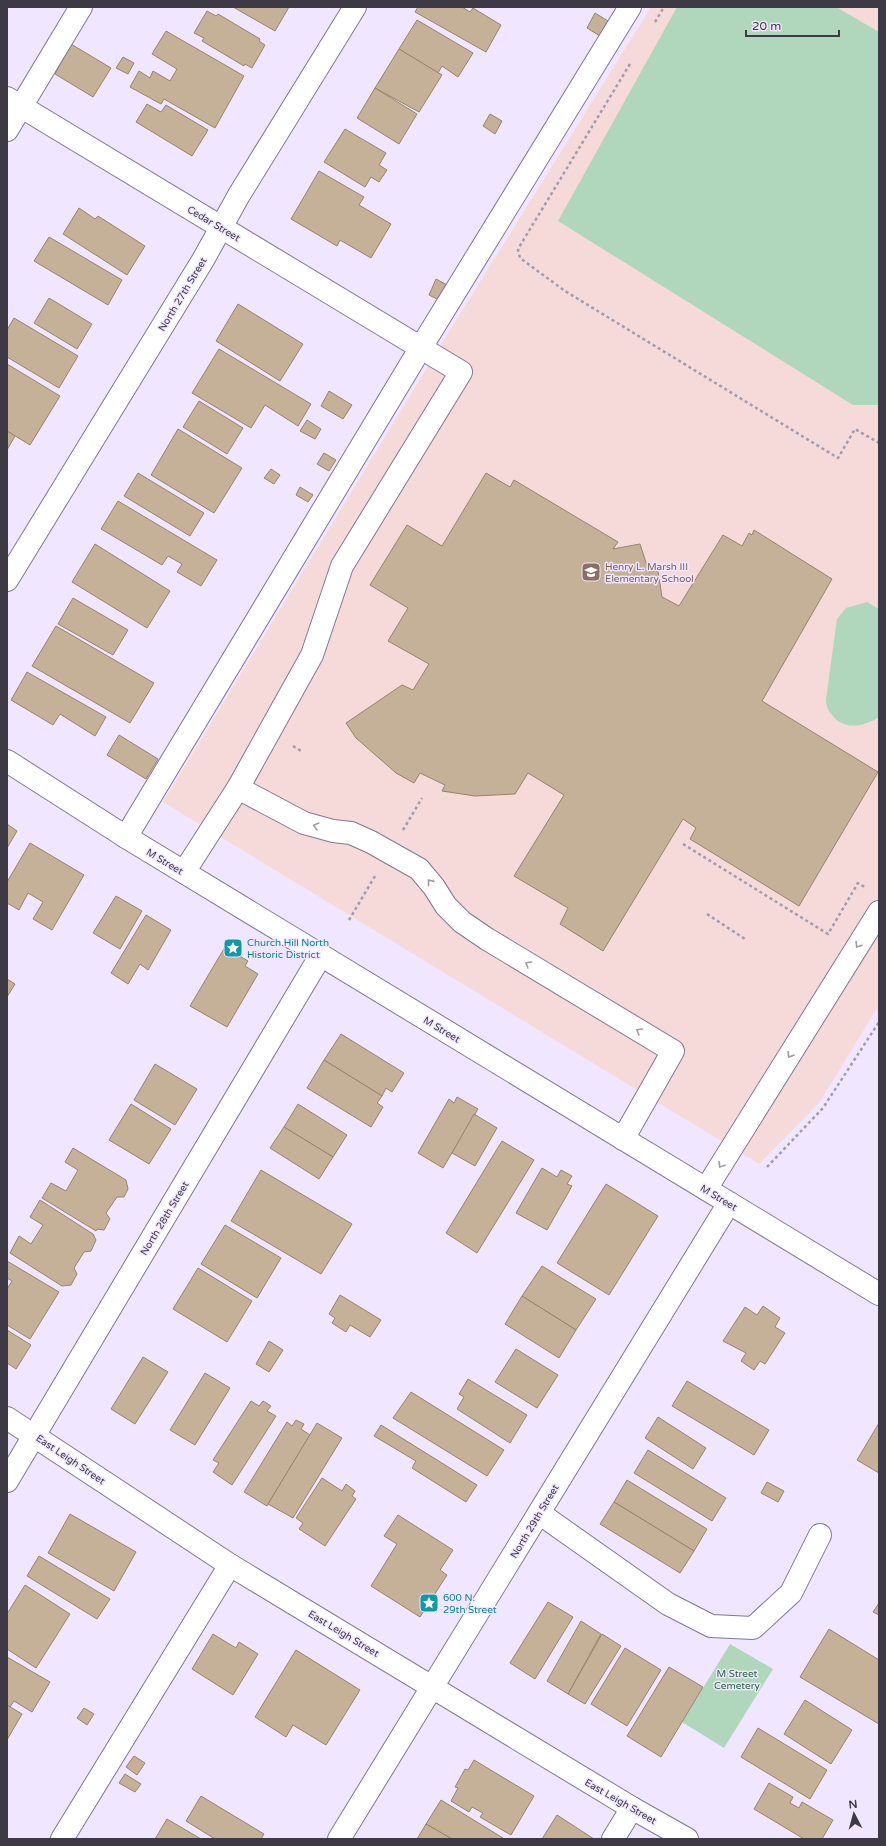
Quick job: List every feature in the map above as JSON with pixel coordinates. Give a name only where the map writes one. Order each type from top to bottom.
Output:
[{"type":"street","points":[[7,130],[14,102],[82,7]]},
{"type":"street","name":"North 27th Street","points":[[7,580],[355,7]]},
{"type":"street","points":[[126,837],[420,349],[630,7]]},
{"type":"street","name":"Cedar Street","points":[[14,102],[420,349],[461,372],[342,566],[312,655],[238,788]]},
{"type":"street","name":"M Street","points":[[7,761],[126,837],[879,1294]]},
{"type":"street","points":[[184,872],[238,788],[304,823],[332,831],[351,833],[371,842],[419,869],[434,887],[446,906],[462,922],[673,1051],[623,1139]]},
{"type":"street","points":[[706,1189],[879,912]]},
{"type":"street","name":"North 28th Street","points":[[7,1481],[321,955]]},
{"type":"street","name":"North 29th Street","points":[[339,1839],[729,1203]]},
{"type":"street","name":"East Leigh Street","points":[[7,1418],[230,1565],[632,1808],[687,1839]]},
{"type":"street","points":[[539,1513],[668,1604],[712,1626],[753,1628],[791,1593],[820,1535]]},
{"type":"street","points":[[62,1839],[230,1565]]},
{"type":"street","points":[[613,1839],[632,1808]]},
{"type":"path","points":[[652,27],[664,7]]},
{"type":"path","points":[[631,61],[521,244],[518,250],[520,258],[565,291],[838,458],[855,429],[879,443]]},
{"type":"path","points":[[400,836],[422,798]]},
{"type":"path","points":[[683,844],[828,934],[858,883],[870,890]]},
{"type":"path","points":[[349,920],[377,874]]},
{"type":"path","points":[[707,914],[745,939]]},
{"type":"path","points":[[767,1167],[823,1108],[879,1022]]},
{"type":"shaded area","name":"Henry L. Marsh III Elementary School","points":[[651,7],[879,7],[879,1005],[819,1103],[759,1164],[163,802],[442,343]]},
{"type":"green space","points":[[677,7],[836,7],[879,32],[879,405],[853,405],[558,221]]},
{"type":"green space","points":[[867,602],[879,609],[879,717],[868,723],[855,726],[843,724],[838,721],[830,712],[826,699],[837,619],[846,608]]},
{"type":"green space","name":"M Street Cemetery","points":[[730,1644],[773,1669],[724,1748],[682,1722]]},
{"type":"building","points":[[233,7],[289,7],[275,31]]},
{"type":"building","points":[[418,7],[462,7],[470,12],[473,8],[501,25],[486,52],[415,12]]},
{"type":"building","points":[[207,11],[216,16],[218,14],[260,39],[259,41],[265,45],[252,68],[245,64],[244,66],[202,41],[204,38],[194,33]]},
{"type":"building","points":[[595,13],[608,21],[600,36],[587,28]]},
{"type":"building","points":[[417,20],[473,53],[458,77],[442,66],[438,73],[399,49]]},
{"type":"building","points":[[166,31],[244,76],[215,128],[164,99],[161,104],[130,87],[139,71],[150,78],[153,71],[170,81],[177,69],[152,54]]},
{"type":"building","points":[[71,44],[111,68],[93,97],[55,74]]},
{"type":"building","points":[[399,49],[442,75],[419,112],[375,88]]},
{"type":"building","points":[[123,57],[134,63],[128,74],[116,68]]},
{"type":"building","points":[[375,88],[417,114],[399,144],[357,118]]},
{"type":"building","points":[[147,104],[161,112],[166,105],[208,130],[192,156],[136,122]]},
{"type":"building","points":[[490,114],[502,121],[495,134],[483,126]]},
{"type":"building","points":[[345,129],[386,153],[379,165],[387,170],[379,182],[371,177],[365,187],[324,162]]},
{"type":"building","points":[[319,171],[364,197],[359,205],[391,224],[371,258],[340,240],[337,246],[291,219]]},
{"type":"building","points":[[79,208],[95,219],[98,216],[145,246],[127,275],[63,234]]},
{"type":"building","points":[[49,237],[122,280],[108,305],[34,261]]},
{"type":"building","points":[[436,279],[447,285],[439,300],[429,295]]},
{"type":"building","points":[[49,298],[92,324],[77,349],[34,323]]},
{"type":"building","points":[[238,304],[303,344],[280,381],[216,341]]},
{"type":"building","points":[[14,318],[78,356],[59,388],[7,357],[7,330]]},
{"type":"building","points":[[219,349],[311,404],[298,426],[265,405],[251,428],[192,393]]},
{"type":"building","points":[[7,364],[60,396],[30,445],[7,431]]},
{"type":"building","points":[[329,391],[352,405],[343,419],[321,406]]},
{"type":"building","points":[[199,401],[243,428],[227,454],[183,427]]},
{"type":"building","points":[[307,420],[321,429],[315,439],[300,431]]},
{"type":"building","points":[[178,429],[242,468],[214,513],[151,475]]},
{"type":"building","points":[[7,431],[15,436],[7,450]]},
{"type":"building","points":[[324,453],[336,460],[329,471],[317,464]]},
{"type":"building","points":[[271,469],[280,475],[274,484],[264,478]]},
{"type":"building","points":[[138,473],[204,513],[190,536],[124,496]]},
{"type":"building","name":"Henry L. Marsh III Elementary School","points":[[486,473],[510,487],[514,480],[618,542],[613,549],[640,544],[649,572],[658,571],[662,597],[679,606],[723,535],[742,546],[749,533],[752,535],[754,530],[832,579],[762,701],[878,772],[799,906],[690,839],[696,828],[683,819],[603,951],[560,924],[568,908],[514,876],[564,795],[528,773],[515,794],[475,796],[442,791],[445,785],[420,773],[414,783],[396,773],[356,738],[346,723],[402,685],[413,690],[429,664],[388,641],[408,608],[370,585],[407,525],[442,546]]},
{"type":"building","points":[[300,487],[313,495],[308,502],[296,495]]},
{"type":"building","points":[[118,501],[217,560],[201,586],[177,572],[182,564],[168,556],[162,565],[101,529]]},
{"type":"building","points":[[95,544],[170,591],[147,628],[72,582]]},
{"type":"building","points":[[73,598],[128,630],[113,655],[58,624]]},
{"type":"building","points":[[56,626],[154,683],[130,723],[32,666]]},
{"type":"building","points":[[27,672],[106,717],[95,736],[60,714],[53,725],[11,700]]},
{"type":"building","points":[[119,735],[158,759],[146,779],[107,755]]},
{"type":"building","points":[[7,824],[17,831],[7,848]]},
{"type":"building","points":[[30,843],[84,875],[52,930],[33,919],[43,902],[28,893],[19,910],[7,903],[7,882]]},
{"type":"building","points":[[116,896],[142,911],[120,949],[93,933]]},
{"type":"building","points":[[146,915],[171,930],[148,970],[140,964],[128,984],[111,973]]},
{"type":"building","points":[[225,947],[248,961],[245,966],[258,974],[227,1027],[190,1006]]},
{"type":"building","points":[[7,979],[15,984],[7,997]]},
{"type":"building","points":[[341,1034],[404,1073],[392,1092],[386,1088],[382,1096],[324,1060]]},
{"type":"building","points":[[324,1060],[382,1096],[377,1103],[383,1107],[371,1127],[307,1088]]},
{"type":"building","points":[[155,1064],[197,1089],[175,1125],[134,1100]]},
{"type":"building","points":[[457,1097],[478,1109],[443,1168],[418,1153],[449,1099],[454,1103]]},
{"type":"building","points":[[131,1104],[171,1129],[149,1164],[109,1140]]},
{"type":"building","points":[[298,1104],[347,1135],[333,1157],[284,1127]]},
{"type":"building","points":[[474,1114],[497,1128],[475,1166],[452,1153]]},
{"type":"building","points":[[284,1127],[333,1157],[319,1179],[270,1148]]},
{"type":"building","points":[[502,1141],[534,1160],[477,1253],[446,1233]]},
{"type":"building","points":[[73,1148],[126,1180],[128,1189],[124,1197],[117,1197],[106,1213],[110,1219],[104,1230],[97,1229],[96,1231],[42,1198],[51,1183],[66,1191],[78,1170],[65,1162]]},
{"type":"building","points":[[542,1168],[557,1177],[561,1170],[572,1176],[567,1184],[572,1186],[547,1230],[516,1213]]},
{"type":"building","points":[[261,1170],[352,1224],[321,1274],[231,1221]]},
{"type":"building","points":[[606,1184],[658,1216],[609,1295],[557,1263]]},
{"type":"building","points":[[40,1200],[93,1234],[96,1240],[91,1251],[84,1252],[74,1268],[77,1274],[71,1285],[62,1286],[10,1253],[19,1236],[31,1244],[43,1225],[30,1217]]},
{"type":"building","points":[[225,1225],[281,1258],[257,1298],[201,1264]]},
{"type":"building","points":[[7,1261],[59,1292],[30,1339],[7,1325],[7,1289],[12,1281],[7,1278]]},
{"type":"building","points":[[542,1266],[596,1299],[576,1330],[522,1296]]},
{"type":"building","points":[[198,1268],[252,1301],[227,1342],[173,1309]]},
{"type":"building","points":[[340,1295],[381,1320],[370,1337],[350,1325],[346,1332],[332,1323],[335,1318],[329,1314]]},
{"type":"building","points":[[522,1296],[576,1330],[559,1358],[505,1324]]},
{"type":"building","points":[[763,1306],[780,1318],[775,1327],[785,1333],[765,1364],[760,1361],[754,1370],[741,1361],[746,1353],[723,1341],[745,1307],[757,1315]]},
{"type":"building","points":[[7,1330],[31,1345],[16,1369],[7,1363]]},
{"type":"building","points":[[269,1341],[283,1350],[269,1372],[256,1364]]},
{"type":"building","points":[[516,1349],[558,1375],[537,1408],[495,1382]]},
{"type":"building","points":[[143,1357],[168,1372],[135,1424],[111,1409]]},
{"type":"building","points":[[205,1373],[230,1388],[195,1445],[170,1430]]},
{"type":"building","points":[[468,1379],[527,1415],[510,1443],[457,1409],[464,1397],[459,1394]]},
{"type":"building","points":[[687,1381],[769,1430],[754,1455],[672,1406]]},
{"type":"building","points":[[411,1392],[504,1450],[487,1476],[393,1418]]},
{"type":"building","points":[[251,1401],[259,1406],[263,1401],[271,1406],[267,1411],[276,1416],[232,1485],[213,1472],[219,1463],[213,1460]]},
{"type":"building","points":[[658,1417],[706,1448],[693,1469],[645,1438]]},
{"type":"building","points":[[296,1420],[304,1424],[301,1429],[310,1435],[267,1506],[244,1492],[287,1422],[292,1426]]},
{"type":"building","points":[[317,1423],[342,1438],[293,1518],[268,1504]]},
{"type":"building","points":[[879,1423],[879,1473],[857,1460]]},
{"type":"building","points":[[381,1425],[477,1485],[466,1502],[412,1468],[416,1461],[374,1436]]},
{"type":"building","points":[[648,1450],[726,1498],[712,1521],[634,1473]]},
{"type":"building","points":[[322,1478],[342,1491],[346,1484],[355,1491],[352,1496],[356,1499],[325,1546],[299,1529],[303,1523],[296,1518]]},
{"type":"building","points":[[627,1480],[707,1529],[694,1551],[614,1502]]},
{"type":"building","points":[[767,1482],[784,1491],[778,1502],[761,1493]]},
{"type":"building","points":[[614,1502],[694,1551],[680,1573],[600,1524]]},
{"type":"building","points":[[70,1514],[136,1552],[114,1591],[48,1553]]},
{"type":"building","points":[[398,1515],[453,1550],[440,1570],[447,1575],[420,1617],[371,1586],[397,1544],[384,1536]]},
{"type":"building","points":[[39,1556],[110,1599],[97,1619],[27,1576]]},
{"type":"building","points":[[25,1585],[70,1614],[36,1668],[7,1649],[7,1614]]},
{"type":"building","points":[[548,1602],[573,1617],[535,1679],[510,1663]]},
{"type":"building","points":[[879,1603],[879,1615],[873,1612]]},
{"type":"building","points":[[581,1621],[601,1634],[568,1694],[547,1681]]},
{"type":"building","points":[[829,1629],[879,1660],[879,1724],[800,1677]]},
{"type":"building","points":[[213,1634],[236,1648],[239,1642],[258,1654],[233,1695],[192,1669]]},
{"type":"building","points":[[602,1634],[621,1646],[585,1704],[568,1694]]},
{"type":"building","points":[[625,1648],[661,1670],[627,1726],[591,1704]]},
{"type":"building","points":[[296,1650],[360,1690],[326,1745],[293,1725],[286,1737],[255,1717]]},
{"type":"building","points":[[7,1657],[50,1682],[32,1712],[14,1701],[10,1707],[7,1705]]},
{"type":"building","points":[[669,1667],[703,1687],[661,1757],[627,1736]]},
{"type":"building","points":[[805,1700],[852,1730],[831,1764],[784,1734]]},
{"type":"building","points":[[7,1705],[22,1714],[7,1740]]},
{"type":"building","points":[[84,1708],[94,1714],[87,1725],[77,1718]]},
{"type":"building","points":[[758,1728],[827,1770],[810,1799],[741,1757]]},
{"type":"building","points":[[134,1756],[145,1763],[137,1775],[126,1767]]},
{"type":"building","points":[[474,1760],[534,1796],[511,1835],[480,1817],[483,1813],[472,1807],[469,1812],[451,1801],[458,1788],[455,1787],[465,1769],[468,1770]]},
{"type":"building","points":[[125,1774],[141,1784],[135,1792],[119,1783]]},
{"type":"building","points":[[769,1783],[793,1797],[790,1803],[799,1808],[802,1802],[833,1820],[822,1839],[804,1839],[754,1809]]},
{"type":"building","points":[[201,1796],[264,1834],[261,1839],[215,1839],[186,1821]]},
{"type":"building","points":[[441,1800],[503,1839],[452,1839],[426,1824]]},
{"type":"building","points":[[557,1815],[594,1839],[542,1839]]},
{"type":"building","points":[[167,1819],[201,1839],[155,1839]]},
{"type":"building","points":[[426,1824],[452,1839],[417,1839]]},
{"type":"place","name":"Henry L. Marsh III Elementary School","points":[[591,572]]},
{"type":"place","name":"Church Hill North Historic District","points":[[233,948]]},
{"type":"place","name":"600 N. 29th Street","points":[[429,1603]]}]
